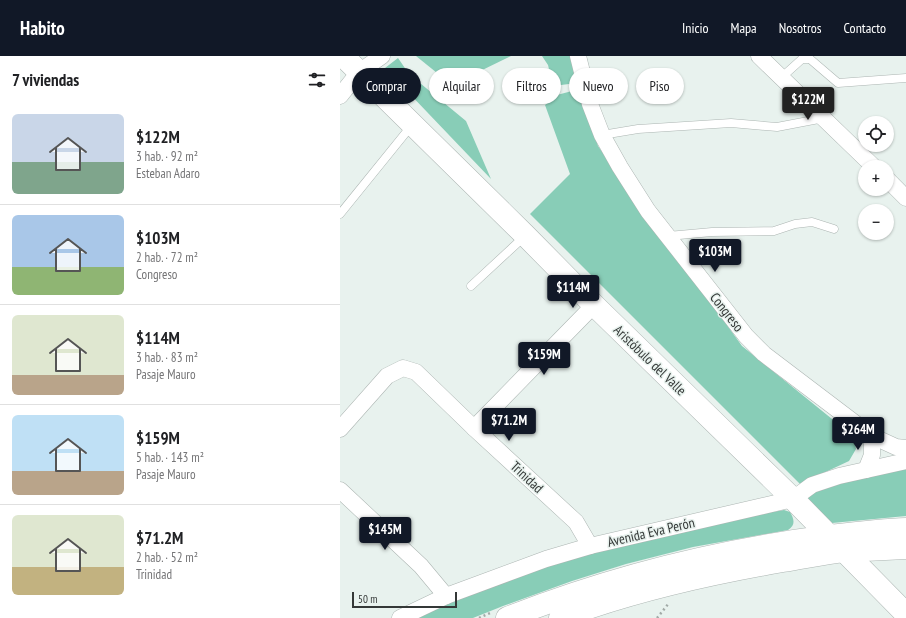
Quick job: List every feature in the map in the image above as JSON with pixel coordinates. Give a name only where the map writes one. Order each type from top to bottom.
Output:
[{"type":"main road","name":"Aristóbulo del Valle","points":[[343,56],[355,68]]},
{"type":"main road","name":"Aristóbulo del Valle","points":[[392,104],[594,305],[793,499],[906,614]]},
{"type":"main road","points":[[560,618],[584,609],[645,591],[707,575],[756,565],[887,530],[906,529]]},
{"type":"main road","points":[[507,618],[632,575],[697,559],[758,547],[837,544],[906,548]]},
{"type":"street","points":[[365,68],[382,56]]},
{"type":"street","name":"Congreso","points":[[578,56],[590,104],[602,135],[620,167],[648,211],[746,336],[764,354],[872,436],[896,447],[906,448]]},
{"type":"street","points":[[760,56],[867,160]]},
{"type":"street","points":[[340,96],[352,81]]},
{"type":"street","points":[[894,186],[906,198]]},
{"type":"street","points":[[474,428],[594,305]]},
{"type":"street","name":"Trinidad","points":[[340,429],[388,376],[403,368],[416,372],[576,522],[590,546]]},
{"type":"street","points":[[866,470],[872,455],[872,436]]},
{"type":"street","name":"Avenida Eva Perón","points":[[400,618],[446,596],[546,559],[590,546],[793,499],[812,486],[839,476],[906,461]]},
{"type":"street","points":[[340,490],[421,566],[446,596]]},
{"type":"lane","points":[[782,78],[802,59],[810,59],[838,83],[906,78]]},
{"type":"lane","points":[[602,135],[638,129],[731,123],[777,127],[825,118]]},
{"type":"lane","points":[[340,214],[412,124]]},
{"type":"lane","points":[[668,236],[712,232],[774,231],[795,224],[812,222],[834,229]]},
{"type":"lane","points":[[471,286],[525,235]]},
{"type":"path","points":[[657,618],[674,598]]},
{"type":"green space","points":[[416,56],[511,56],[486,68],[431,68]]},
{"type":"green space","points":[[542,56],[571,56],[574,68],[569,68],[569,84],[561,85],[561,68],[549,68]]},
{"type":"green space","points":[[398,58],[405,68],[385,68]]},
{"type":"green space","points":[[421,84],[429,90],[429,104],[445,104],[466,121],[491,179],[419,104],[421,104]]},
{"type":"green space","points":[[569,92],[569,104],[585,104],[598,146],[742,346],[853,436],[856,449],[849,461],[800,484],[530,214],[570,174],[545,105],[561,104],[561,94]]},
{"type":"green space","points":[[906,468],[906,516],[832,523],[805,497],[811,491],[851,479]]},
{"type":"green space","points":[[784,510],[790,512],[793,519],[793,524],[788,530],[693,547],[626,564],[572,581],[473,618],[412,618],[455,600],[582,553],[730,519]]}]
